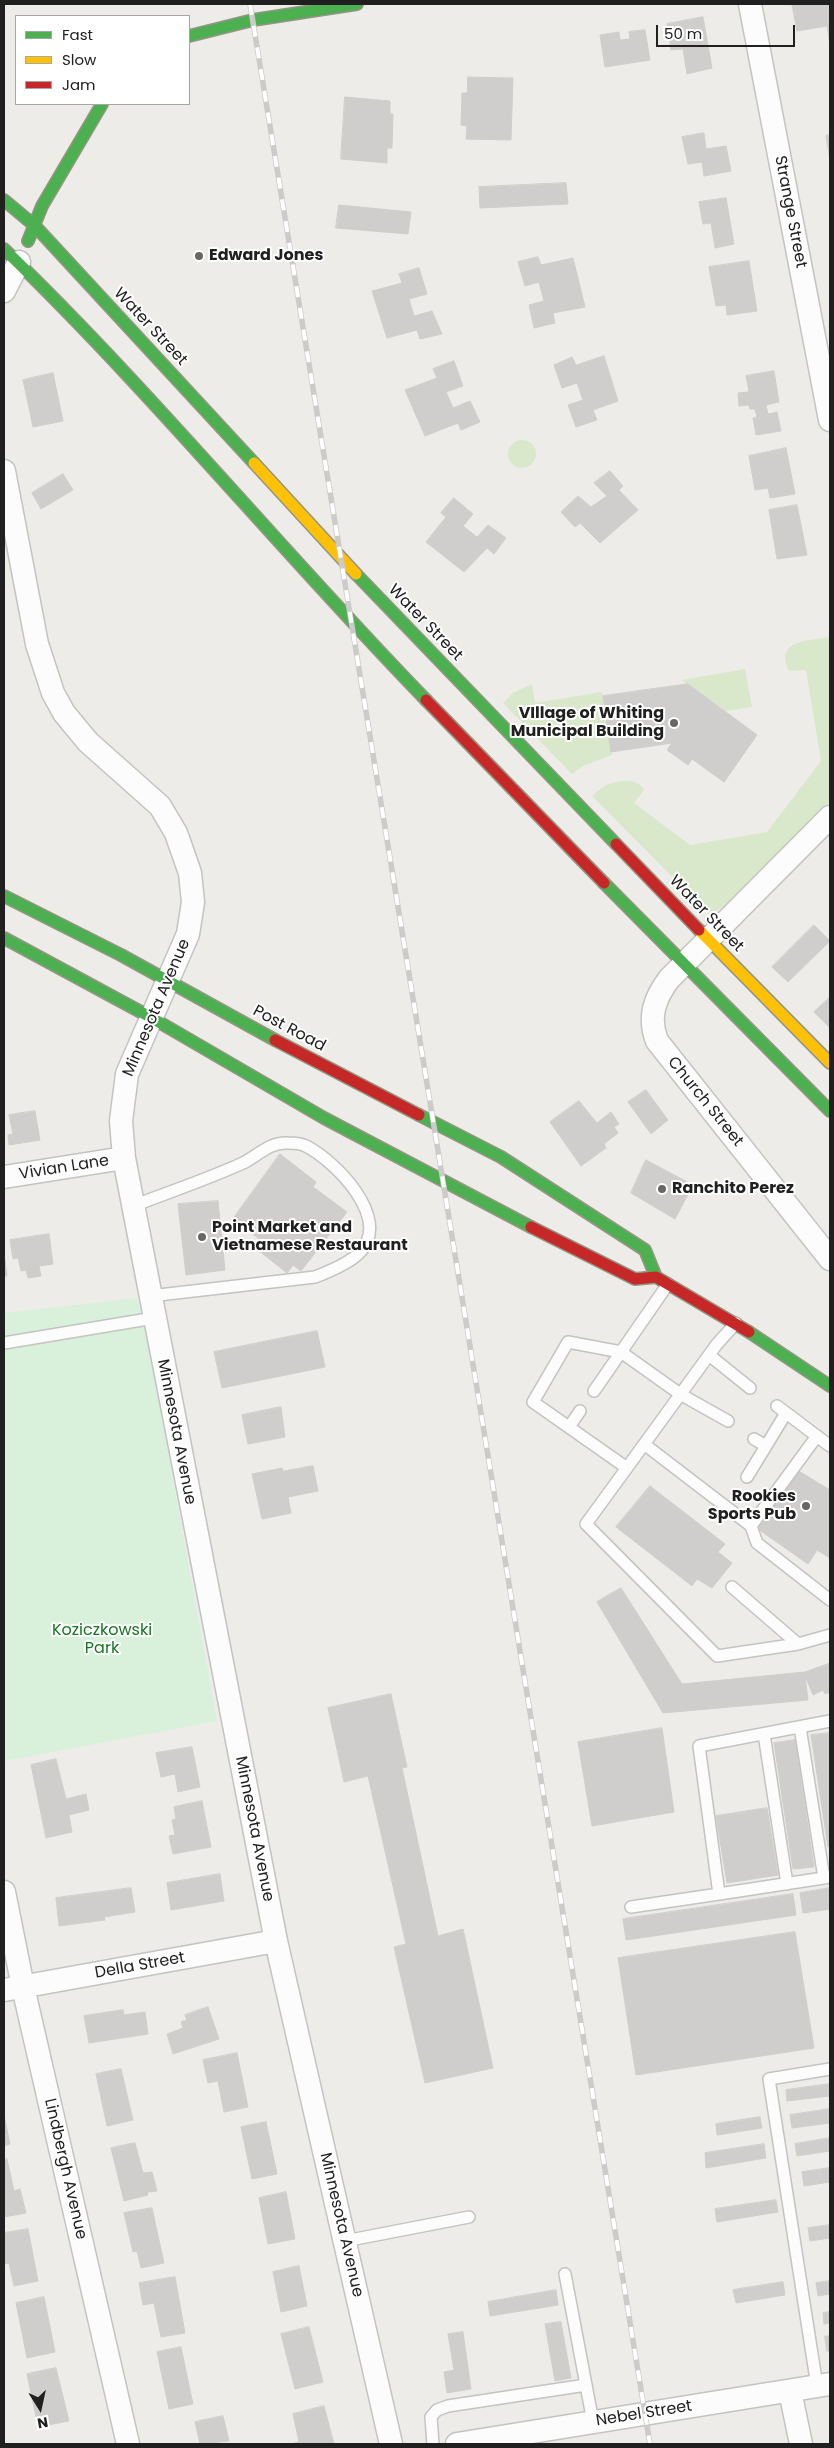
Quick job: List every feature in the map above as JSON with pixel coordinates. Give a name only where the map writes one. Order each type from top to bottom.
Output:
[{"type":"main road","points":[[190,36],[253,20],[357,4]]},
{"type":"main road","points":[[101,105],[42,206],[35,226],[11,255],[67,310],[351,623],[683,964],[830,1111]]},
{"type":"main road","name":"Water Street","points":[[4,200],[35,226],[341,558],[708,940],[830,1063]]},
{"type":"main road","name":"Post Road","points":[[4,896],[121,955],[375,1093],[434,1121],[501,1158],[559,1193],[645,1250],[656,1277]]},
{"type":"main road","points":[[4,938],[152,1018],[324,1118],[536,1230],[635,1279],[656,1277],[736,1323],[830,1386]]},
{"type":"street","name":"Strange Street","points":[[750,4],[828,393],[830,420]]},
{"type":"street","points":[[4,291],[11,255]]},
{"type":"street","name":"Minnesota Avenue","points":[[4,471],[37,644],[54,693],[64,713],[88,742],[160,806],[176,832],[192,889],[192,918],[188,934],[127,1074],[121,1122],[124,1158],[276,1941],[391,2444]]},
{"type":"street","name":"Church Street","points":[[830,817],[683,964],[664,986],[655,1003],[652,1026],[657,1041],[830,1259]]},
{"type":"street","name":"Vivian Lane","points":[[4,1178],[124,1158]]},
{"type":"street","name":"Lindbergh Avenue","points":[[4,1892],[13,1988],[128,2444]]},
{"type":"street","name":"Della Street","points":[[13,1988],[276,1941]]},
{"type":"street","name":"Nebel Street","points":[[457,2444],[824,2385]]},
{"type":"street","points":[[790,2391],[801,2444]]},
{"type":"lane","points":[[133,1206],[244,1162],[264,1149],[285,1142],[304,1145],[340,1171],[358,1194],[370,1223],[368,1239],[361,1252],[333,1270],[315,1277],[150,1296]]},
{"type":"lane","points":[[594,1391],[668,1284]]},
{"type":"lane","points":[[4,1343],[154,1318]]},
{"type":"lane","points":[[736,1323],[680,1394],[586,1524],[717,1656],[798,1644],[830,1635]]},
{"type":"lane","points":[[627,1468],[533,1402],[568,1342],[621,1352],[680,1394],[728,1421]]},
{"type":"lane","points":[[709,1356],[750,1388]]},
{"type":"lane","points":[[747,1477],[766,1446],[782,1410],[830,1446]]},
{"type":"lane","points":[[569,1427],[580,1411]]},
{"type":"lane","points":[[751,1526],[817,1436]]},
{"type":"lane","points":[[754,1439],[766,1446]]},
{"type":"lane","points":[[644,1444],[751,1526],[757,1543],[830,1600]]},
{"type":"lane","points":[[732,1587],[798,1644]]},
{"type":"lane","points":[[718,1894],[699,1746],[830,1721]]},
{"type":"lane","points":[[631,1907],[827,1878],[800,1727]]},
{"type":"lane","points":[[764,1734],[787,1884]]},
{"type":"lane","points":[[824,2385],[769,2078],[830,2069]]},
{"type":"lane","points":[[345,2241],[469,2217]]},
{"type":"lane","points":[[565,2274],[593,2422]]},
{"type":"lane","points":[[433,2444],[431,2417],[437,2410],[448,2406],[586,2385]]},
{"type":"green space","points":[[522,440],[532,444],[536,454],[532,464],[522,468],[512,464],[508,454],[512,444]]},
{"type":"green space","points":[[830,637],[830,802],[754,881],[722,908],[709,914],[592,796],[608,784],[623,781],[638,783],[644,790],[634,803],[690,845],[767,832],[821,761],[806,670],[789,671],[786,653],[790,647],[804,641]]},
{"type":"green space","points":[[745,669],[752,707],[726,711],[682,680]]},
{"type":"green space","points":[[532,684],[535,703],[602,692],[612,755],[583,766],[572,774],[503,703],[513,693]]},
{"type":"green space","name":"Koziczkowski Park","points":[[137,1298],[148,1342],[217,1721],[4,1761],[4,1313]]},
{"type":"building","points":[[830,4],[830,45],[827,26],[797,31],[792,5]]},
{"type":"building","points":[[703,17],[712,68],[687,74],[683,49],[671,50],[667,24]]},
{"type":"building","points":[[645,30],[650,60],[605,67],[600,35],[619,32],[620,40],[630,39],[629,32]]},
{"type":"building","points":[[468,77],[513,78],[511,140],[466,139],[467,126],[461,125],[462,93],[467,93]]},
{"type":"building","points":[[345,97],[390,101],[390,114],[393,114],[392,148],[387,148],[387,163],[341,159]]},
{"type":"building","points":[[704,133],[706,149],[726,146],[731,171],[704,176],[702,162],[688,164],[682,137]]},
{"type":"building","points":[[830,135],[830,160],[826,136]]},
{"type":"building","points":[[566,183],[568,204],[480,208],[479,187]]},
{"type":"building","points":[[726,198],[734,244],[715,248],[711,223],[703,224],[699,202]]},
{"type":"building","points":[[339,205],[411,212],[408,234],[336,228]]},
{"type":"building","points":[[538,257],[541,265],[573,258],[585,307],[553,313],[555,323],[534,328],[529,305],[544,301],[539,282],[525,286],[518,262]]},
{"type":"building","points":[[749,261],[757,311],[727,315],[726,305],[716,306],[709,267]]},
{"type":"building","points":[[419,268],[427,294],[409,299],[414,316],[432,311],[442,334],[420,339],[417,330],[387,338],[372,291],[402,283],[399,274]]},
{"type":"building","points":[[604,356],[618,401],[593,410],[597,420],[576,427],[568,405],[583,400],[577,383],[562,388],[554,365],[572,357],[576,365]]},
{"type":"building","points":[[454,361],[463,386],[446,392],[453,408],[470,401],[480,422],[461,430],[458,423],[425,436],[405,390],[437,378],[433,369]]},
{"type":"building","points":[[774,371],[779,402],[766,405],[768,414],[777,412],[781,431],[756,435],[753,418],[757,417],[755,409],[750,409],[749,405],[739,406],[738,393],[749,392],[746,376]]},
{"type":"building","points":[[53,373],[63,421],[33,427],[23,380]]},
{"type":"building","points":[[786,448],[795,494],[770,498],[768,488],[755,490],[749,456]]},
{"type":"building","points":[[610,471],[623,486],[619,490],[638,510],[600,543],[580,523],[575,527],[561,512],[578,496],[591,507],[607,496],[594,483]]},
{"type":"building","points":[[63,474],[73,490],[41,509],[32,493]]},
{"type":"building","points":[[454,498],[473,514],[463,526],[477,537],[488,525],[506,538],[494,554],[487,548],[464,572],[426,542],[446,517],[441,513]]},
{"type":"building","points":[[797,505],[807,555],[777,559],[769,510]]},
{"type":"building","name":"VIllage of Whiting Municipal Building","points":[[688,684],[757,735],[724,782],[692,759],[688,765],[667,750],[672,743],[611,752],[603,696]]},
{"type":"building","points":[[814,925],[830,941],[788,982],[772,967]]},
{"type":"building","points":[[830,997],[830,1028],[814,1012]]},
{"type":"building","points":[[646,1090],[668,1120],[651,1134],[628,1102]]},
{"type":"building","points":[[579,1101],[597,1123],[611,1112],[619,1124],[614,1127],[618,1133],[604,1144],[606,1148],[581,1166],[550,1122]]},
{"type":"building","points":[[35,1111],[40,1140],[9,1145],[8,1135],[13,1134],[9,1115]]},
{"type":"building","points":[[280,1154],[316,1182],[313,1187],[347,1212],[301,1271],[293,1265],[287,1273],[258,1250],[263,1242],[233,1219]]},
{"type":"building","name":"Ranchito Perez","points":[[646,1160],[693,1185],[675,1219],[631,1193]]},
{"type":"building","name":"Point Market and Vietnamese Restaurant","points":[[218,1201],[225,1270],[186,1275],[178,1204]]},
{"type":"building","points":[[49,1234],[53,1264],[39,1266],[41,1276],[28,1278],[26,1270],[21,1271],[18,1258],[13,1259],[10,1240]]},
{"type":"building","points":[[4,1253],[7,1276],[4,1276]]},
{"type":"building","points":[[317,1331],[325,1367],[222,1388],[214,1352]]},
{"type":"building","points":[[281,1407],[285,1437],[248,1444],[242,1415]]},
{"type":"building","points":[[313,1466],[318,1491],[288,1497],[291,1513],[262,1519],[252,1474],[282,1468],[283,1471]]},
{"type":"building","points":[[797,1470],[830,1490],[830,1558],[817,1550],[808,1564],[758,1529]]},
{"type":"building","points":[[650,1486],[725,1544],[718,1552],[732,1563],[712,1588],[697,1579],[692,1586],[616,1527]]},
{"type":"building","points":[[621,1588],[682,1684],[805,1672],[830,1663],[830,1692],[825,1694],[823,1690],[813,1695],[805,1676],[808,1700],[663,1713],[597,1602]]},
{"type":"building","points":[[391,1694],[407,1767],[402,1768],[438,1936],[463,1929],[493,2068],[425,2083],[394,1947],[406,1944],[368,1776],[344,1782],[328,1708]]},
{"type":"building","points":[[662,1728],[674,1812],[592,1826],[578,1742]]},
{"type":"building","points":[[830,1733],[830,1847],[828,1847],[811,1735]]},
{"type":"building","points":[[795,1740],[814,1867],[793,1869],[774,1743]]},
{"type":"building","points":[[192,1747],[200,1787],[178,1792],[175,1774],[161,1777],[156,1753]]},
{"type":"building","points":[[56,1759],[66,1799],[86,1794],[89,1810],[69,1815],[72,1832],[46,1838],[31,1765]]},
{"type":"building","points":[[202,1801],[211,1847],[173,1854],[169,1836],[175,1835],[172,1820],[176,1819],[174,1807]]},
{"type":"building","points":[[767,1808],[778,1875],[727,1883],[716,1816]]},
{"type":"building","points":[[220,1874],[224,1901],[171,1910],[167,1883]]},
{"type":"building","points":[[131,1888],[135,1912],[104,1917],[105,1920],[59,1926],[56,1898]]},
{"type":"building","points":[[830,1888],[830,1909],[803,1913],[800,1893]]},
{"type":"building","points":[[793,1894],[796,1915],[626,1940],[623,1919]]},
{"type":"building","points":[[795,1932],[814,2048],[636,2075],[618,1958]]},
{"type":"building","points":[[208,2007],[219,2039],[173,2054],[167,2034],[183,2028],[181,2022],[187,2020],[185,2015]]},
{"type":"building","points":[[123,2010],[124,2015],[145,2012],[148,2034],[89,2043],[84,2016]]},
{"type":"building","points":[[237,2053],[248,2107],[224,2112],[218,2081],[208,2083],[203,2060]]},
{"type":"building","points":[[121,2069],[133,2120],[107,2126],[96,2074]]},
{"type":"building","points":[[830,2084],[830,2096],[787,2101],[786,2090]]},
{"type":"building","points":[[830,2109],[830,2123],[792,2128],[790,2115]]},
{"type":"building","points":[[4,2115],[10,2144],[4,2146]]},
{"type":"building","points":[[760,2117],[762,2128],[717,2135],[716,2124]]},
{"type":"building","points":[[266,2122],[277,2174],[252,2179],[241,2127]]},
{"type":"building","points":[[830,2138],[830,2151],[797,2156],[795,2144]]},
{"type":"building","points":[[135,2143],[143,2173],[152,2172],[157,2191],[147,2192],[148,2195],[124,2201],[111,2148]]},
{"type":"building","points":[[764,2144],[766,2158],[706,2168],[705,2153]]},
{"type":"building","points":[[7,2159],[14,2191],[20,2189],[26,2213],[4,2217],[4,2160]]},
{"type":"building","points":[[830,2168],[830,2182],[804,2186],[802,2172]]},
{"type":"building","points":[[286,2192],[295,2239],[268,2244],[259,2198]]},
{"type":"building","points":[[776,2200],[778,2212],[717,2222],[715,2209]]},
{"type":"building","points":[[152,2208],[164,2263],[141,2268],[137,2251],[133,2252],[124,2213]]},
{"type":"building","points":[[830,2225],[830,2238],[810,2241],[808,2228]]},
{"type":"building","points":[[28,2229],[38,2281],[14,2286],[9,2263],[4,2264],[4,2233]]},
{"type":"building","points":[[299,2266],[307,2306],[281,2312],[273,2272]]},
{"type":"building","points":[[175,2277],[185,2333],[161,2337],[154,2303],[143,2305],[139,2283]]},
{"type":"building","points":[[830,2281],[830,2294],[818,2296],[816,2283]]},
{"type":"building","points":[[783,2282],[785,2295],[736,2303],[733,2290]]},
{"type":"building","points":[[556,2290],[558,2305],[490,2316],[488,2302]]},
{"type":"building","points":[[44,2297],[55,2352],[27,2358],[16,2303]]},
{"type":"building","points":[[830,2312],[830,2323],[824,2324],[823,2313]]},
{"type":"building","points":[[561,2322],[571,2378],[555,2381],[545,2324]]},
{"type":"building","points":[[309,2327],[323,2382],[295,2389],[281,2334]]},
{"type":"building","points":[[463,2332],[471,2389],[447,2393],[444,2372],[454,2370],[448,2334]]},
{"type":"building","points":[[825,2336],[830,2336],[830,2351],[827,2351]]},
{"type":"building","points":[[181,2347],[193,2404],[169,2409],[157,2352]]},
{"type":"building","points":[[56,2368],[69,2421],[38,2427],[27,2374]]},
{"type":"building","points":[[324,2406],[334,2444],[291,2444],[299,2442],[293,2414]]},
{"type":"building","points":[[223,2416],[229,2441],[200,2444],[195,2422]]},
{"type":"railway","points":[[250,4],[650,2444]]},
{"type":"traffic: fast","points":[[190,36],[253,20],[357,4]]},
{"type":"traffic: fast","points":[[28,241],[42,206],[101,105]]},
{"type":"traffic: fast","points":[[4,200],[35,226],[254,463]]},
{"type":"traffic: fast","points":[[4,249],[112,359],[426,700]]},
{"type":"traffic: fast","points":[[356,574],[616,844]]},
{"type":"traffic: fast","points":[[604,883],[830,1111]]},
{"type":"traffic: fast","points":[[4,896],[121,955],[275,1040]]},
{"type":"traffic: fast","points":[[4,938],[152,1018],[324,1118],[531,1227]]},
{"type":"traffic: fast","points":[[419,1115],[501,1157],[645,1250],[656,1277]]},
{"type":"traffic: fast","points":[[749,1332],[830,1386]]},
{"type":"traffic: slow","points":[[254,463],[356,574]]},
{"type":"traffic: slow","points":[[699,930],[830,1063]]},
{"type":"traffic: jam","points":[[426,700],[604,883]]},
{"type":"traffic: jam","points":[[616,844],[699,930]]},
{"type":"traffic: jam","points":[[275,1040],[419,1115]]},
{"type":"traffic: jam","points":[[531,1227],[635,1279],[656,1277],[749,1332]]},
{"type":"place","name":"Edward Jones","points":[[199,256]]},
{"type":"place","name":"VIllage of Whiting Municipal Building","points":[[674,723]]},
{"type":"place","name":"Ranchito Perez","points":[[662,1189]]},
{"type":"place","name":"Point Market and Vietnamese Restaurant","points":[[202,1237]]},
{"type":"place","name":"Rookies Sports Pub","points":[[806,1506]]}]
